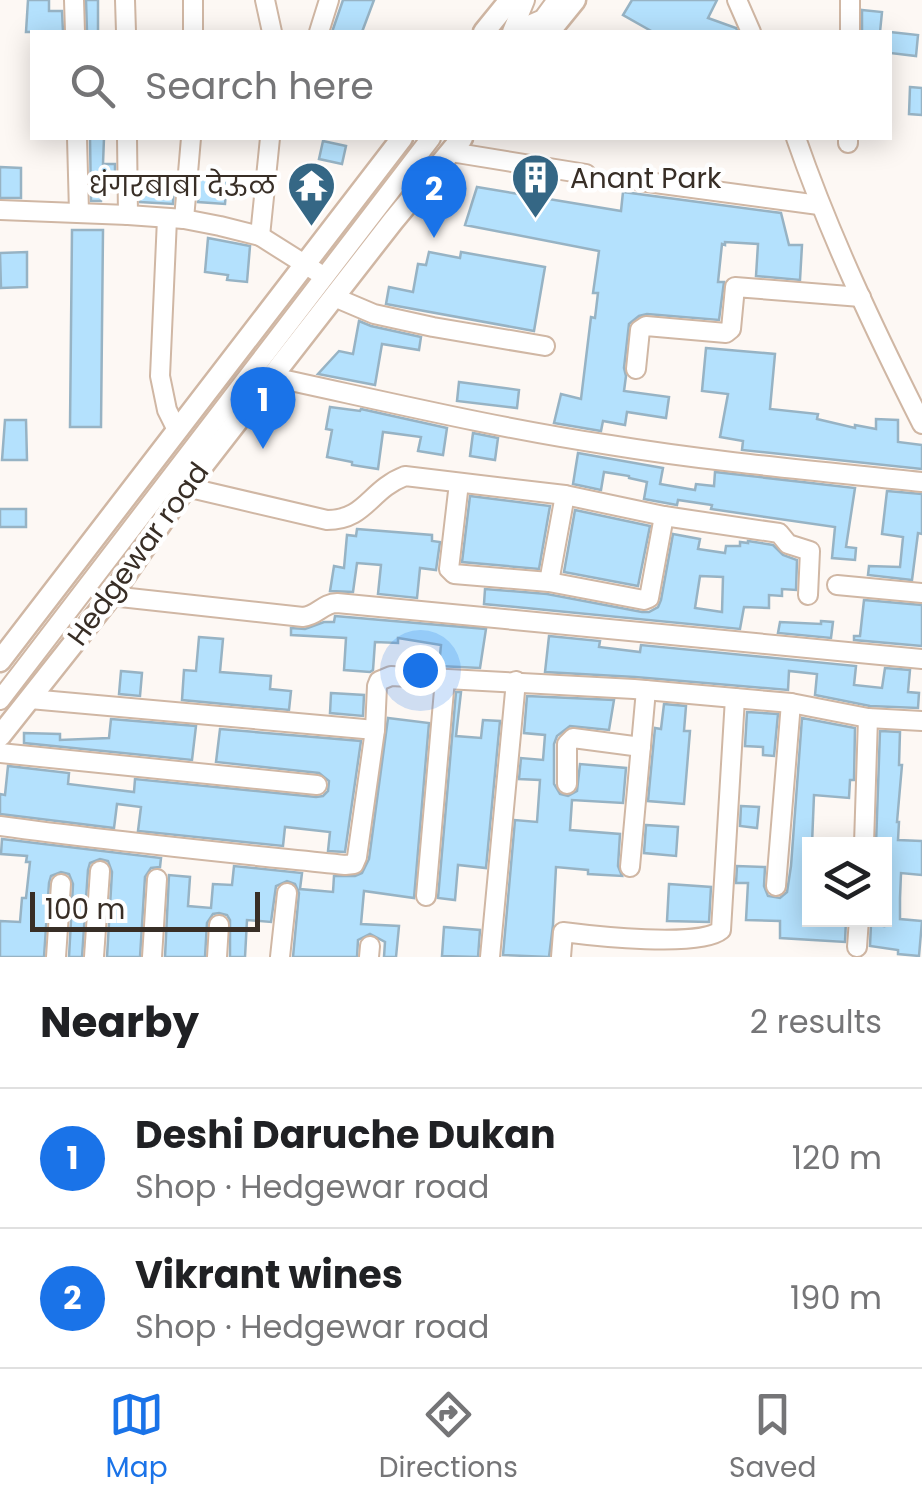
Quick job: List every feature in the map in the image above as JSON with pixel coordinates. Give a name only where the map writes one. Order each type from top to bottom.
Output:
[{"type":"main road","points":[[486,30],[510,0]]},
{"type":"main road","points":[[550,30],[575,0]]},
{"type":"main road","name":"Hedgewar road","points":[[0,661],[400,140]]},
{"type":"main road","name":"Hedgewar road","points":[[0,736],[111,596],[186,487],[272,377],[332,287],[456,145]]},
{"type":"street","points":[[74,0],[75,30]]},
{"type":"street","points":[[126,0],[126,30]]},
{"type":"street","points":[[193,0],[194,30]]},
{"type":"street","points":[[265,0],[272,30]]},
{"type":"street","points":[[319,30],[329,0]]},
{"type":"street","points":[[513,30],[524,0]]},
{"type":"street","points":[[517,30],[544,19],[558,0]]},
{"type":"street","points":[[737,0],[750,30]]},
{"type":"street","points":[[850,0],[850,30]]},
{"type":"street","points":[[77,140],[79,212]]},
{"type":"street","points":[[127,140],[128,215]]},
{"type":"street","points":[[177,430],[166,410],[160,376],[176,219],[191,140]]},
{"type":"street","points":[[260,236],[270,140]]},
{"type":"street","points":[[0,700],[332,287],[430,140]]},
{"type":"street","points":[[797,140],[819,206],[861,297],[916,400],[922,424]]},
{"type":"street","points":[[456,145],[494,157],[586,174]]},
{"type":"street","points":[[640,181],[819,206]]},
{"type":"street","points":[[0,210],[176,219],[260,236],[374,314],[546,346]]},
{"type":"street","points":[[636,369],[640,330],[646,326],[726,333],[731,329],[734,288],[861,297]]},
{"type":"street","points":[[272,377],[612,446],[922,482]]},
{"type":"street","points":[[186,487],[326,520],[349,518],[390,482],[404,476],[565,495],[780,534],[788,544],[810,551],[808,595]]},
{"type":"street","points":[[459,483],[449,569],[454,574],[549,582],[644,600],[649,598],[664,516]]},
{"type":"street","points":[[549,582],[565,495]]},
{"type":"street","points":[[837,585],[922,594]]},
{"type":"street","points":[[111,596],[303,616],[317,614],[326,605],[336,603],[922,659]]},
{"type":"street","points":[[0,826],[118,842],[354,864],[358,857],[379,681],[391,676],[646,690],[791,704],[868,718],[922,721]]},
{"type":"street","points":[[426,896],[446,679]]},
{"type":"street","points":[[490,957],[516,681]]},
{"type":"street","points":[[630,867],[646,690]]},
{"type":"street","points":[[561,957],[563,932],[612,948],[670,947],[721,930],[735,698]]},
{"type":"street","points":[[30,699],[375,730]]},
{"type":"street","points":[[776,886],[791,704]]},
{"type":"street","points":[[864,837],[868,718]]},
{"type":"street","points":[[567,784],[567,744],[573,738],[641,748]]},
{"type":"street","points":[[0,754],[317,785]]},
{"type":"street","points":[[94,957],[100,871]]},
{"type":"street","points":[[152,957],[157,879]]},
{"type":"street","points":[[56,957],[61,884]]},
{"type":"street","points":[[280,957],[287,893]]},
{"type":"street","points":[[217,957],[220,925]]},
{"type":"street","points":[[856,947],[859,927]]},
{"type":"building","points":[[28,0],[49,0],[49,11],[62,11],[63,30],[26,32]]},
{"type":"building","points":[[86,0],[98,0],[98,30],[87,30]]},
{"type":"building","points":[[343,0],[374,0],[363,30],[333,30]]},
{"type":"building","points":[[632,0],[717,0],[708,18],[737,30],[649,30],[623,15]]},
{"type":"building","points":[[862,10],[882,12],[880,30],[862,30]]},
{"type":"building","points":[[892,32],[918,35],[916,56],[892,53]]},
{"type":"building","points":[[910,87],[922,88],[922,115],[909,114]]},
{"type":"building","points":[[90,140],[104,140],[103,164],[115,164],[115,183],[102,182],[101,201],[91,201]]},
{"type":"building","points":[[323,141],[346,146],[342,164],[319,159]]},
{"type":"building","points":[[0,167],[21,168],[21,198],[0,198]]},
{"type":"building","points":[[200,179],[227,180],[225,204],[198,202]]},
{"type":"building","points":[[140,182],[174,185],[173,204],[140,202]]},
{"type":"building","points":[[477,187],[621,211],[623,192],[781,213],[789,245],[802,245],[800,280],[756,276],[758,244],[725,242],[718,282],[724,282],[719,320],[647,314],[629,324],[624,391],[669,397],[666,418],[627,412],[625,425],[603,421],[601,431],[554,423],[561,394],[581,399],[591,317],[595,318],[598,293],[593,293],[599,251],[465,225]]},
{"type":"building","points":[[72,230],[103,230],[101,427],[70,427]]},
{"type":"building","points":[[208,238],[250,246],[247,282],[205,272]]},
{"type":"building","points":[[27,252],[27,287],[1,288],[0,253]]},
{"type":"building","points":[[429,252],[460,258],[461,252],[545,267],[534,331],[386,304],[389,287],[413,292],[418,264],[426,265]]},
{"type":"building","points":[[359,321],[421,337],[419,350],[382,344],[375,385],[318,374],[339,351],[353,354]]},
{"type":"building","points":[[706,348],[775,354],[770,409],[818,414],[817,419],[855,428],[876,429],[876,419],[898,420],[898,442],[922,445],[922,469],[742,450],[743,441],[720,437],[728,394],[702,391]]},
{"type":"building","points":[[459,382],[519,390],[517,408],[457,401]]},
{"type":"building","points":[[330,407],[361,409],[447,428],[443,455],[418,451],[421,437],[383,432],[378,469],[327,457],[332,430],[326,429]]},
{"type":"building","points":[[5,420],[26,420],[27,460],[2,460]]},
{"type":"building","points":[[473,433],[498,438],[495,460],[470,456]]},
{"type":"building","points":[[578,453],[663,468],[660,484],[695,490],[696,484],[714,486],[715,472],[855,488],[846,547],[856,548],[855,560],[832,558],[835,527],[711,509],[712,505],[678,500],[677,505],[644,499],[647,482],[629,476],[604,472],[601,490],[573,484]]},
{"type":"building","points":[[887,491],[922,494],[922,534],[918,533],[912,580],[868,575],[869,566],[900,567],[903,537],[882,534]]},
{"type":"building","points":[[470,496],[550,506],[539,569],[462,562]]},
{"type":"building","points":[[0,509],[26,509],[26,527],[0,527]]},
{"type":"building","points":[[575,510],[650,526],[638,586],[564,572]]},
{"type":"building","points":[[357,529],[432,535],[432,541],[440,542],[436,570],[420,568],[417,598],[378,594],[381,565],[357,563],[353,592],[330,591],[334,566],[344,568],[347,535],[356,536]]},
{"type":"building","points":[[673,534],[700,539],[698,549],[725,553],[726,546],[740,546],[740,542],[773,545],[783,555],[797,560],[796,590],[782,589],[782,596],[769,595],[769,608],[744,607],[740,629],[484,604],[485,589],[547,594],[642,612],[658,607]],"holes":[[[700,576],[723,577],[722,612],[695,608]]]},
{"type":"building","points":[[864,600],[922,605],[922,646],[854,640],[854,636],[860,636]]},
{"type":"building","points":[[335,616],[486,629],[480,668],[439,666],[441,645],[398,638],[398,643],[375,642],[370,672],[344,670],[346,638],[291,635],[291,628],[334,622]]},
{"type":"building","points":[[780,622],[833,622],[831,638],[778,633]]},
{"type":"building","points":[[549,636],[600,641],[599,647],[640,652],[641,645],[856,666],[854,685],[882,688],[885,668],[910,670],[908,692],[919,693],[918,708],[870,706],[815,695],[817,674],[789,671],[788,690],[545,672]]},
{"type":"building","points":[[199,637],[223,639],[220,672],[271,676],[270,689],[291,691],[289,710],[182,700],[184,670],[196,671]]},
{"type":"building","points":[[121,671],[142,673],[140,696],[119,694]]},
{"type":"building","points":[[456,692],[461,692],[456,736],[481,738],[483,720],[500,721],[486,868],[458,865],[455,900],[438,898]]},
{"type":"building","points":[[331,693],[364,695],[363,716],[330,713]]},
{"type":"building","points":[[527,696],[614,700],[609,730],[570,726],[557,736],[554,784],[560,794],[568,796],[577,791],[580,764],[626,768],[623,803],[572,800],[570,830],[620,834],[618,866],[622,876],[556,867],[549,957],[503,955],[515,820],[537,822],[540,780],[519,779],[521,758],[543,760],[545,735],[524,733]]},
{"type":"building","points":[[664,704],[686,706],[684,731],[690,731],[684,804],[648,801],[655,728],[661,729]]},
{"type":"building","points":[[747,712],[778,714],[774,756],[763,755],[763,747],[745,746]]},
{"type":"building","points":[[388,718],[429,723],[414,898],[364,891],[361,924],[399,926],[396,957],[384,957],[385,942],[370,934],[358,940],[357,957],[293,957],[299,893],[295,884],[287,881],[276,886],[271,922],[247,920],[245,957],[230,957],[230,920],[219,913],[213,914],[207,923],[205,957],[165,957],[169,875],[190,877],[188,906],[211,908],[213,884],[232,885],[234,866],[302,873],[300,889],[333,892],[334,876],[362,873],[369,859]]},
{"type":"building","points":[[802,718],[855,728],[854,780],[850,780],[849,798],[814,795],[812,837],[802,837],[802,927],[846,927],[845,942],[780,938],[780,921],[746,920],[748,883],[736,883],[737,866],[765,867],[768,896],[780,898],[787,892]]},
{"type":"building","points":[[111,719],[196,726],[192,760],[24,743],[24,733],[60,734],[60,740],[109,738]]},
{"type":"building","points":[[220,729],[361,741],[345,852],[328,851],[330,832],[285,827],[283,846],[138,831],[141,807],[117,804],[114,828],[0,814],[0,794],[5,795],[8,766],[69,773],[68,784],[134,792],[135,779],[316,797],[328,791],[329,781],[319,773],[216,762]]},
{"type":"building","points":[[880,731],[900,732],[898,840],[922,841],[922,875],[901,873],[900,919],[922,921],[919,956],[870,946],[871,927],[892,927],[892,837],[876,837]]},
{"type":"building","points":[[741,806],[759,807],[757,828],[740,826]]},
{"type":"building","points":[[646,825],[678,827],[676,856],[644,853]]},
{"type":"building","points":[[2,839],[161,858],[160,867],[151,868],[145,877],[140,957],[107,957],[112,872],[108,861],[100,859],[90,863],[88,870],[82,957],[69,957],[73,884],[69,874],[61,872],[51,876],[49,883],[44,957],[0,957],[0,921],[20,922],[30,862],[26,862],[27,856],[1,854]]},
{"type":"building","points":[[669,884],[711,887],[709,922],[667,921]]},
{"type":"building","points":[[444,927],[480,930],[478,957],[442,956]]},
{"type":"place","name":"Anant Park","points":[[535,220]]},
{"type":"place","name":"धंगरबाबा देऊळ","points":[[311,228]]},
{"type":"place","name":"Vikrant wines","points":[[434,238]]},
{"type":"place","name":"Deshi Daruche Dukan","points":[[263,449]]}]
